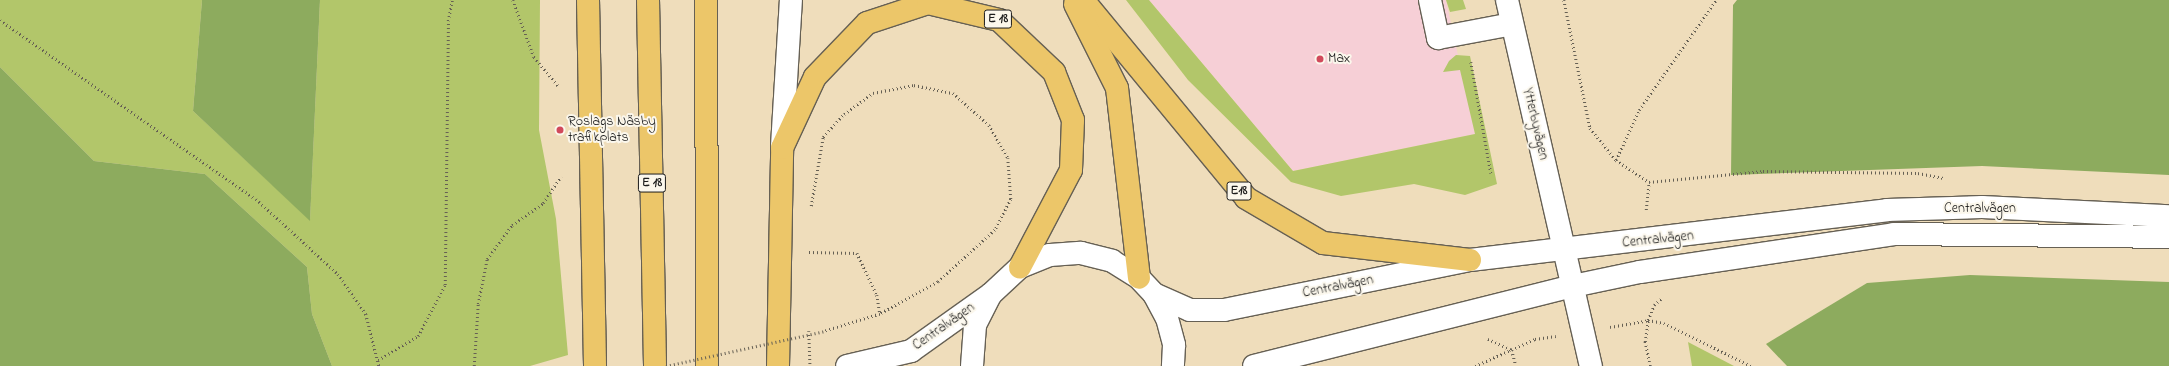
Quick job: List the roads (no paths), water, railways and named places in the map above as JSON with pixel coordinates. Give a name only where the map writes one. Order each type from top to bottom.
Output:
[{"type":"highway","points":[[588,0],[595,366]]},
{"type":"highway","name":"E 18","points":[[648,0],[655,366]]},
{"type":"highway","points":[[706,0],[707,366]]},
{"type":"highway","points":[[1073,0],[1117,88],[1139,278]]},
{"type":"highway","name":"E18","points":[[1083,0],[1246,198],[1323,243],[1470,260]]},
{"type":"highway","name":"E 18","points":[[778,366],[782,148],[815,77],[867,23],[928,3],[999,20],[1054,72],[1073,120],[1071,170],[1020,267]]},
{"type":"street","points":[[782,148],[791,0]]},
{"type":"street","points":[[1430,0],[1438,38],[1512,24]]},
{"type":"street","name":"Ytterbyvägen","points":[[1507,0],[1591,366]]},
{"type":"street","name":"Centralvägen","points":[[1154,294],[1190,310],[1224,310],[1470,260],[1564,247],[1633,243],[1887,210],[1982,207],[2169,216]]},
{"type":"street","name":"Centralvägen","points":[[1254,366],[1573,286],[1640,272],[1894,234],[2169,237]]},
{"type":"street","name":"Centralvägen","points":[[847,366],[911,351],[991,294],[1020,267],[1050,255],[1081,253],[1112,261],[1139,278],[1154,294],[1168,318],[1174,345],[1173,366]]},
{"type":"street","name":"Centralvägen","points":[[972,366],[975,325],[991,294]]},
{"type":"place","name":"Max","points":[[1320,59]]},
{"type":"place","name":"Roslags Näsby trafikplats","points":[[560,130]]}]
